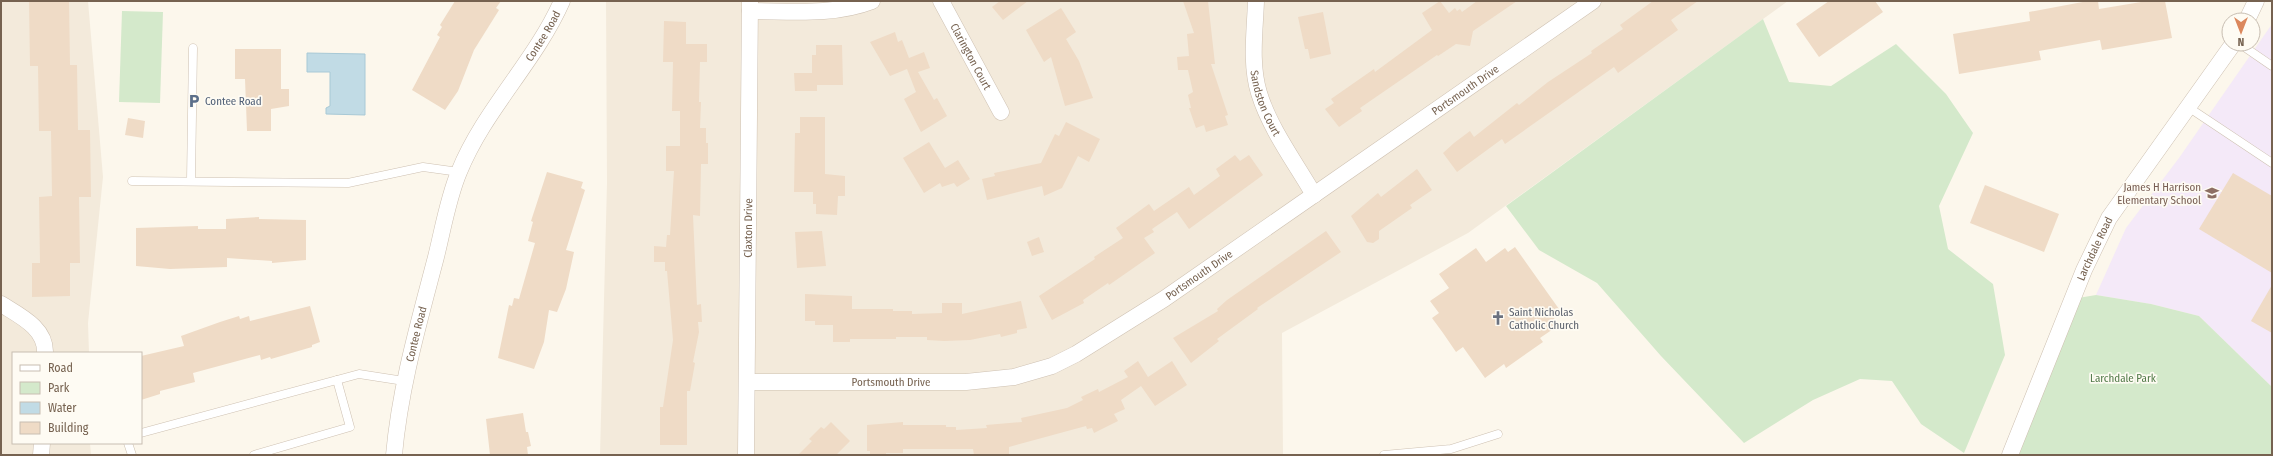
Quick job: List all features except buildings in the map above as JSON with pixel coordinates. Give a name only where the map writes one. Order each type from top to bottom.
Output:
[{"type":"street","name":"Contee Road","points":[[394,455],[396,426],[404,381],[459,172],[483,127],[544,36],[562,1]]},
{"type":"street","points":[[750,6],[822,11],[847,8],[872,1]]},
{"type":"street","name":"Clarington Court","points":[[941,1],[1002,112]]},
{"type":"street","name":"Sandston Court","points":[[1256,1],[1255,56],[1259,92],[1269,118],[1314,195]]},
{"type":"street","name":"Portsmouth Drive","points":[[748,382],[966,382],[994,380],[1052,366],[1100,340],[1314,195],[1593,1]]},
{"type":"street","points":[[2251,12],[2256,1]]},
{"type":"street","name":"Claxton Drive","points":[[746,455],[748,382],[750,6]]},
{"type":"street","name":"Larchdale Road","points":[[2010,455],[2096,242],[2112,214],[2227,52]]},
{"type":"street","points":[[1,304],[39,332],[45,343],[45,352]]},
{"type":"street","points":[[41,455],[42,444]]},
{"type":"lane","points":[[191,180],[193,48]]},
{"type":"lane","points":[[2252,52],[2272,66]]},
{"type":"lane","points":[[2188,107],[2272,163]]},
{"type":"lane","points":[[132,181],[191,180],[348,183],[423,167],[459,172]]},
{"type":"lane","points":[[142,433],[359,374],[404,381]]},
{"type":"lane","points":[[254,455],[350,427],[337,380]]},
{"type":"lane","points":[[1384,455],[1451,449],[1498,434]]},
{"type":"lane","points":[[128,444],[132,455]]},
{"type":"shaded area","points":[[1,1],[88,1],[103,177],[88,323],[89,352],[12,352],[12,444],[90,444],[91,455],[1,455]]},
{"type":"shaded area","points":[[606,1],[1788,1],[1468,233],[1282,333],[1283,455],[600,455],[607,183]]},
{"type":"shaded area","name":"James H Harrison Elementary School","points":[[2272,24],[2272,387],[2199,316],[2151,304],[2096,295],[2126,228],[2179,158],[2253,52],[2261,52],[2261,40]]},
{"type":"green space","points":[[122,11],[163,12],[160,103],[119,102]]},
{"type":"green space","points":[[1763,19],[1789,82],[1831,86],[1896,44],[1946,94],[1973,133],[1939,206],[1948,249],[1993,284],[2005,355],[1964,453],[1921,424],[1892,381],[1860,379],[1813,400],[1744,443],[1661,356],[1597,283],[1539,250],[1506,206]]},
{"type":"green space","name":"Larchdale Park","points":[[2096,295],[2151,304],[2199,316],[2272,387],[2272,455],[2010,455],[2072,299]]},
{"type":"water","points":[[307,53],[365,54],[365,115],[326,114],[326,108],[330,106],[330,72],[307,72]]},
{"type":"place","name":"Contee Road","points":[[194,101]]},
{"type":"place","name":"James H Harrison Elementary School","points":[[2212,193]]},
{"type":"place","name":"Saint Nicholas Catholic Church","points":[[1498,318]]}]
